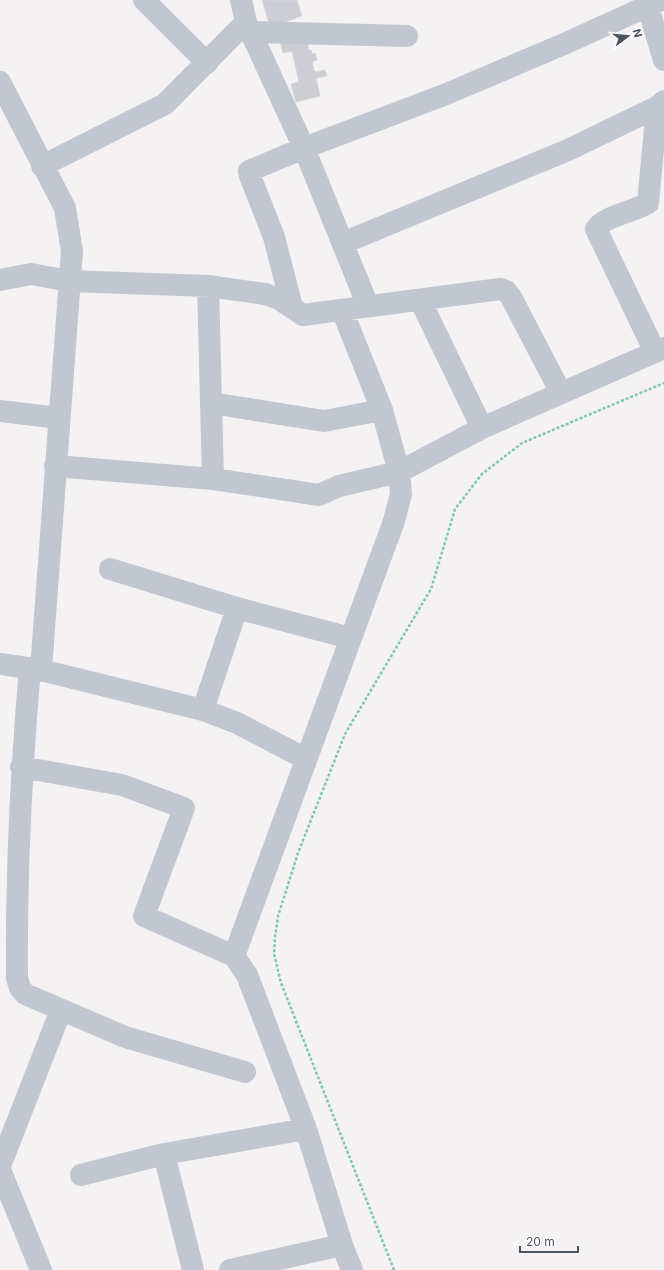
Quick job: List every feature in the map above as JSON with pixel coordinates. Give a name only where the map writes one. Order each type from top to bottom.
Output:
[{"type":"street","points":[[144,0],[207,63]]},
{"type":"street","points":[[241,0],[249,27],[304,148],[368,306]]},
{"type":"street","points":[[292,308],[274,237],[249,171],[304,148],[444,95],[654,3],[664,60]]},
{"type":"street","points":[[42,166],[165,104],[207,63],[249,27],[407,36]]},
{"type":"street","points":[[0,82],[65,208],[72,251],[68,281],[55,466],[36,669],[21,767],[8,900],[17,978],[20,988],[25,994],[125,1037],[245,1072]]},
{"type":"street","points":[[343,243],[568,150],[661,104]]},
{"type":"street","points":[[55,466],[213,479],[319,495],[339,486],[399,472],[482,428],[659,350],[596,229],[606,221],[648,203],[661,104]]},
{"type":"street","points":[[0,280],[31,274],[68,281],[208,286],[265,294],[279,299],[303,315],[500,289],[506,291],[561,393]]},
{"type":"street","points":[[208,286],[213,479]]},
{"type":"street","points":[[420,300],[482,428]]},
{"type":"street","points":[[234,956],[394,521],[401,494],[399,472],[382,410],[342,310]]},
{"type":"street","points":[[211,403],[324,421],[382,410]]},
{"type":"street","points":[[0,411],[59,418]]},
{"type":"street","points":[[110,569],[237,608],[350,638]]},
{"type":"street","points":[[203,710],[237,608]]},
{"type":"street","points":[[0,664],[36,669],[203,710],[237,723],[306,759]]},
{"type":"street","points":[[21,767],[122,785],[184,808],[144,916],[234,956],[246,976],[306,1129],[342,1245],[352,1270]]},
{"type":"street","points":[[0,1166],[62,1010]]},
{"type":"street","points":[[82,1175],[164,1154],[306,1129]]},
{"type":"street","points":[[164,1154],[193,1270]]},
{"type":"street","points":[[0,1170],[41,1270]]},
{"type":"street","points":[[230,1270],[342,1245]]},
{"type":"path","points":[[394,1270],[281,983],[274,954],[278,916],[298,853],[345,734],[431,589],[456,509],[482,474],[522,443],[664,383]]},
{"type":"building","points":[[262,0],[297,0],[302,16],[270,27]]},
{"type":"building","points":[[280,41],[307,41],[309,51],[311,50],[312,54],[315,53],[317,60],[312,62],[314,70],[316,72],[325,70],[327,76],[316,78],[320,96],[296,102],[291,84],[299,82],[292,51],[283,53]]}]
